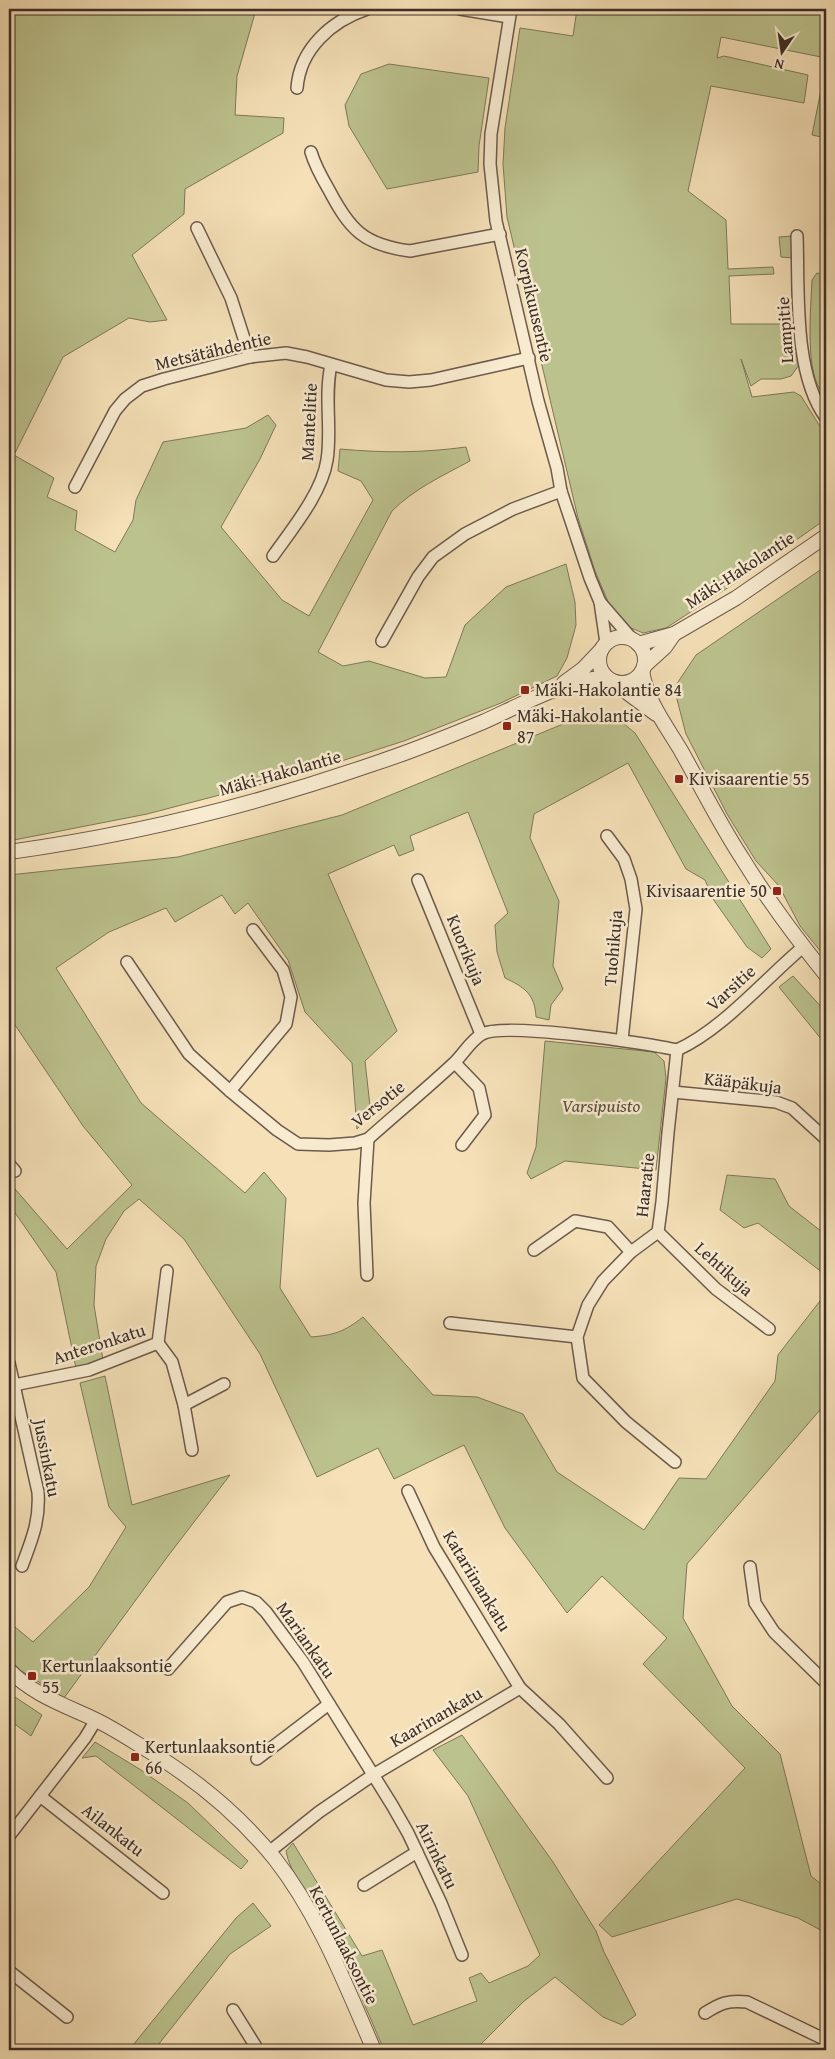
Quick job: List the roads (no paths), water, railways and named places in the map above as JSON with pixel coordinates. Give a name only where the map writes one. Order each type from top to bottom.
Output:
[{"type":"street","points":[[297,88],[301,63],[320,36],[355,13],[367,9]]},
{"type":"street","points":[[460,9],[510,13]]},
{"type":"street","name":"Korpikuusentie","points":[[510,13],[491,134],[490,176],[496,221],[538,401],[562,491],[590,578],[600,602],[603,646]]},
{"type":"street","points":[[311,152],[315,164],[348,224],[367,239],[398,250],[410,251],[500,234]]},
{"type":"street","points":[[197,228],[231,298],[250,358]]},
{"type":"street","name":"Lampitie","points":[[797,236],[803,360],[809,383],[826,418]]},
{"type":"street","name":"Metsätähdentie","points":[[75,486],[116,411],[125,399],[142,386],[250,358],[286,353],[307,357],[386,380],[409,382],[431,380],[529,358]]},
{"type":"street","name":"Mantelitie","points":[[273,556],[310,500],[323,476],[327,459],[327,384],[331,365]]},
{"type":"street","points":[[382,641],[418,577],[433,556],[465,534],[513,509],[562,491]]},
{"type":"street","name":"Mäki-Hakolantie","points":[[635,641],[674,634],[736,598],[826,536]]},
{"type":"street","name":"Korpikuusentie","points":[[600,602],[635,641]]},
{"type":"street","name":"Mäki-Hakolantie","points":[[643,669],[665,647],[674,634]]},
{"type":"street","points":[[658,716],[610,680],[599,665],[603,646],[618,637],[635,641],[644,654],[643,669],[647,691],[658,716],[679,748],[743,860],[803,947],[826,975]]},
{"type":"street","name":"Mäki-Hakolantie","points":[[551,692],[583,669],[603,646]]},
{"type":"street","points":[[610,680],[626,683],[638,677],[643,669]]},
{"type":"street","name":"Mäki-Hakolantie","points":[[9,852],[118,834],[206,814],[290,791],[373,764],[454,734],[551,692],[591,678],[610,680]]},
{"type":"street","name":"Tuohikuja","points":[[607,836],[624,859],[631,879],[636,908],[622,1040]]},
{"type":"street","name":"Kuorikuja","points":[[418,880],[481,1034]]},
{"type":"street","points":[[230,1091],[286,1024],[291,997],[282,970],[253,930]]},
{"type":"street","name":"Varsitie","points":[[678,1050],[694,1043],[711,1030],[803,947]]},
{"type":"street","name":"Versotie","points":[[127,962],[189,1054],[230,1091],[298,1144],[329,1145],[355,1143],[368,1139],[455,1063],[481,1034]]},
{"type":"street","points":[[481,1034],[490,1031],[518,1030],[650,1043],[678,1050]]},
{"type":"street","name":"Haaratie","points":[[675,1462],[626,1422],[583,1378],[577,1337],[588,1305],[603,1281],[630,1252],[658,1232],[678,1050]]},
{"type":"street","points":[[455,1063],[479,1088],[485,1115],[462,1145]]},
{"type":"street","name":"Kääpäkuja","points":[[673,1092],[776,1102],[792,1108],[826,1139]]},
{"type":"street","points":[[367,1275],[364,1203],[368,1139]]},
{"type":"street","points":[[534,1250],[575,1221],[608,1227],[630,1252]]},
{"type":"street","name":"Lehtikuja","points":[[658,1232],[716,1289],[769,1329]]},
{"type":"street","name":"Anteronkatu","points":[[11,1385],[89,1370],[158,1343],[167,1271]]},
{"type":"street","points":[[450,1323],[577,1337]]},
{"type":"street","points":[[158,1343],[172,1362],[184,1405],[192,1450]]},
{"type":"street","name":"Jussinkatu","points":[[9,1363],[11,1385],[38,1492],[40,1510],[37,1526],[22,1566]]},
{"type":"street","points":[[184,1405],[224,1384]]},
{"type":"street","name":"Katariinankatu","points":[[408,1491],[434,1547],[520,1688]]},
{"type":"street","points":[[750,1568],[755,1603],[774,1632],[826,1683]]},
{"type":"street","name":"Mariankatu","points":[[168,1669],[227,1602],[242,1597],[256,1602],[266,1612],[303,1662],[373,1775]]},
{"type":"street","name":"Kertunlaaksontie","points":[[9,1670],[41,1695],[96,1720],[172,1765],[204,1788],[269,1852],[312,1917],[341,1973],[374,2050]]},
{"type":"street","points":[[520,1688],[559,1724],[607,1778]]},
{"type":"street","name":"Kaarinankatu","points":[[269,1852],[320,1812],[373,1775],[520,1688]]},
{"type":"street","points":[[257,1758],[329,1704]]},
{"type":"street","points":[[9,1836],[13,1822],[40,1796],[85,1738],[96,1720]]},
{"type":"street","name":"Airinkatu","points":[[373,1775],[392,1805],[417,1852],[441,1903],[462,1955]]},
{"type":"street","name":"Ailankatu","points":[[40,1796],[163,1893]]},
{"type":"street","points":[[364,1885],[417,1852]]},
{"type":"street","points":[[9,1971],[67,2017]]},
{"type":"street","points":[[705,2013],[720,2003],[747,2002],[826,2040]]},
{"type":"street","points":[[233,2010],[258,2050]]},
{"type":"place","name":"Mäki-Hakolantie 84","points":[[525,690]]},
{"type":"place","name":"Mäki-Hakolantie 87","points":[[507,726]]},
{"type":"place","name":"Kivisaarentie 55","points":[[679,779]]},
{"type":"place","name":"Kivisaarentie 50","points":[[777,891]]},
{"type":"place","name":"Kertunlaaksontie 55","points":[[32,1676]]},
{"type":"place","name":"Kertunlaaksontie 66","points":[[135,1757]]},
{"type":"park label","name":"Varsipuisto","points":[[601,1106]]}]
